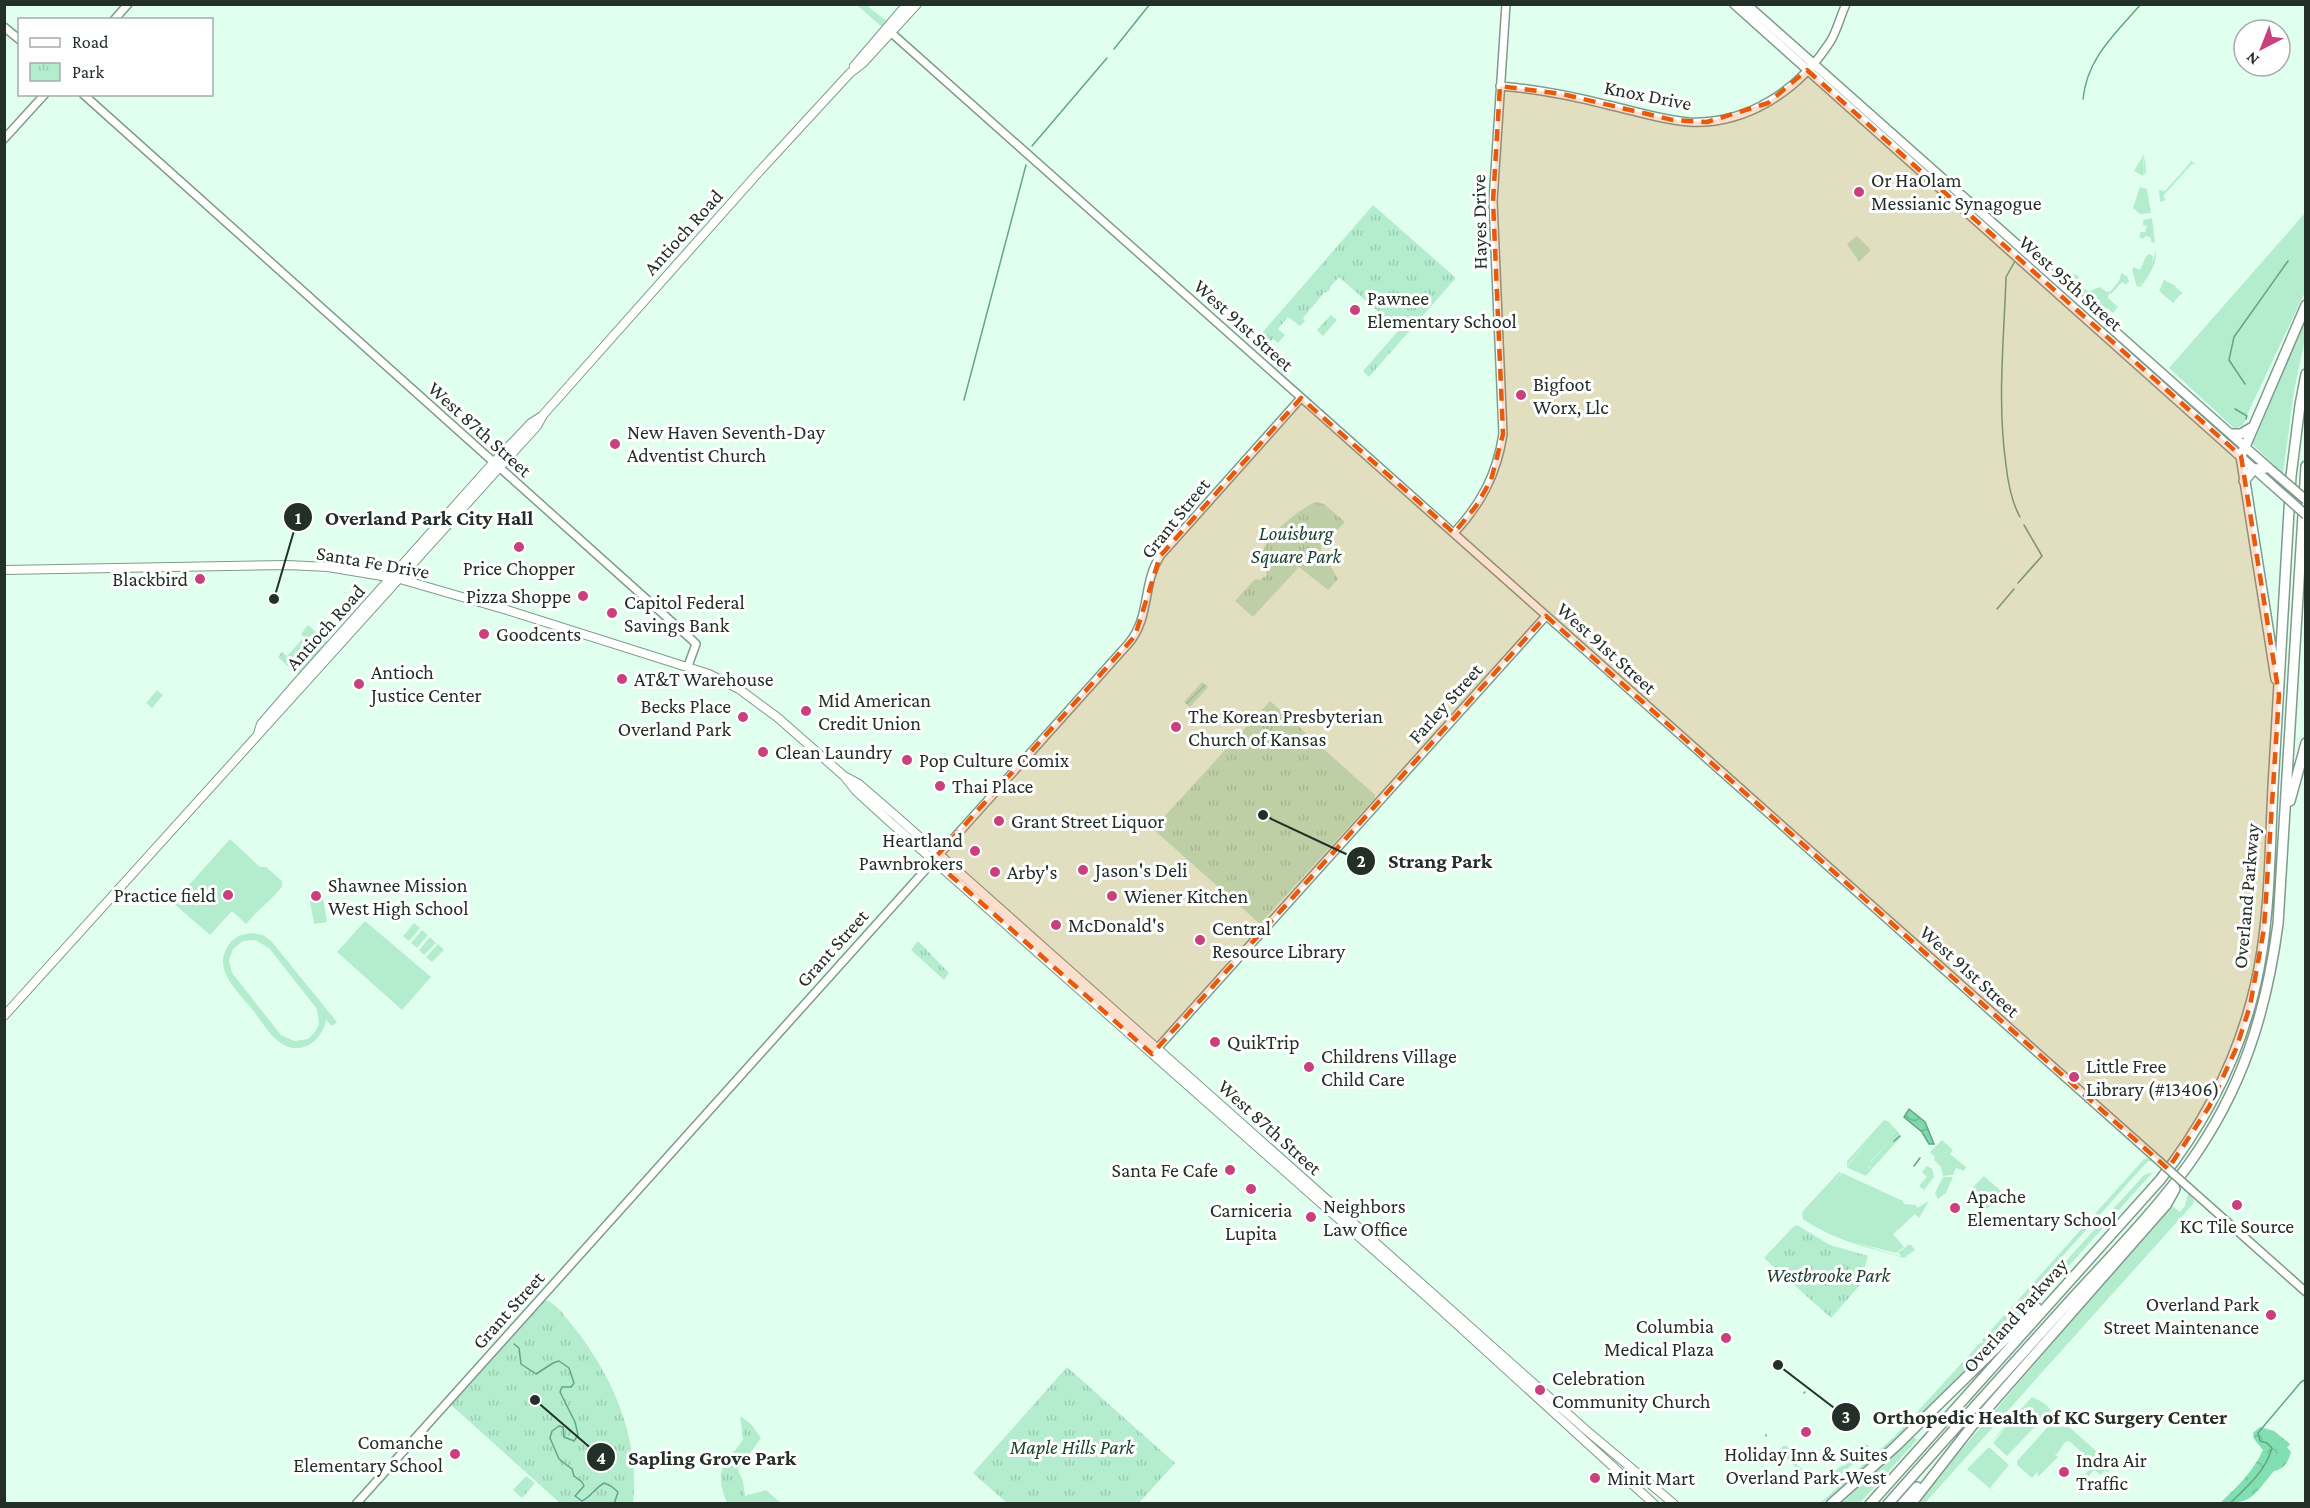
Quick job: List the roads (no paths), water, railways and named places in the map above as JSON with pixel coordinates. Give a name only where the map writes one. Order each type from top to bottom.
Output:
[{"type":"highway","points":[[2279,694],[2241,456],[2306,305]]},
{"type":"highway","name":"Overland Parkway","points":[[1870,1503],[2174,1162],[2209,1107],[2236,1048],[2250,1006],[2262,951],[2291,476],[2306,374]]},
{"type":"highway","points":[[2232,434],[2241,434],[2252,428]]},
{"type":"highway","name":"Overland Parkway","points":[[1888,1503],[2144,1219],[2189,1164],[2229,1097],[2259,1025],[2271,976],[2278,924],[2306,466]]},
{"type":"highway","points":[[2244,481],[2254,469],[2269,468]]},
{"type":"highway","points":[[2285,818],[2306,743]]},
{"type":"highway","points":[[1902,1503],[1949,1454],[2166,1205],[2189,1164]]},
{"type":"highway","points":[[1831,1503],[1895,1447],[2012,1335],[2040,1305],[2047,1305]]},
{"type":"highway","points":[[1911,1503],[1949,1454]]},
{"type":"main road","name":"Antioch Road","points":[[4,1016],[258,734],[267,727],[531,423],[543,415],[758,173],[850,73],[863,63],[907,4]]},
{"type":"main road","name":"Antioch Road","points":[[888,31],[917,4]]},
{"type":"main road","name":"West 95th Street","points":[[1734,4],[1810,66],[2008,242],[2306,515]]},
{"type":"main road","name":"West 95th Street","points":[[1746,4],[1810,66]]},
{"type":"main road","name":"West 95th Street","points":[[2008,242],[2306,500]]},
{"type":"main road","name":"Santa Fe Drive","points":[[4,570],[287,565],[328,567],[396,579],[688,666]]},
{"type":"main road","name":"West 87th Street","points":[[688,666],[722,680],[754,700],[844,776],[859,784],[936,857],[1155,1051],[1586,1431],[1674,1503]]},
{"type":"main road","name":"West 87th Street","points":[[1155,1051],[1654,1503]]},
{"type":"street","points":[[116,18],[128,4]]},
{"type":"street","name":"Hayes Drive","points":[[1454,533],[1468,518],[1487,489],[1496,465],[1503,434],[1493,201],[1506,4]]},
{"type":"street","name":"Knox Drive","points":[[1500,86],[1562,94],[1673,120],[1707,122],[1739,115],[1768,103],[1793,84],[1833,37],[1846,4]]},
{"type":"street","points":[[4,27],[18,38]]},
{"type":"street","name":"West 91st Street","points":[[888,31],[2306,1292]]},
{"type":"street","points":[[4,140],[43,96]]},
{"type":"street","name":"West 87th Street","points":[[85,96],[696,644],[688,666]]},
{"type":"street","name":"Grant Street","points":[[356,1503],[1135,636],[1143,617],[1153,570],[1160,556],[1301,398]]},
{"type":"street","name":"Farley Street","points":[[1155,1051],[1546,616]]},
{"type":"water","points":[[1909,1109],[1925,1122],[1934,1144],[1929,1144],[1922,1132],[1904,1117]]},
{"type":"waterway","points":[[1114,49],[1150,4]]},
{"type":"waterway","points":[[2083,99],[2090,71],[2096,59],[2112,36],[2141,4]]},
{"type":"waterway","points":[[1032,146],[1107,58]]},
{"type":"waterway","points":[[964,400],[1026,165]]},
{"type":"waterway","points":[[2015,261],[2006,277],[2002,418],[2009,485],[2020,517]]},
{"type":"waterway","points":[[2245,384],[2229,360],[2234,337],[2288,261]]},
{"type":"waterway","points":[[2235,409],[2247,416],[2246,419]]},
{"type":"waterway","points":[[2018,583],[2042,556],[2024,525]]},
{"type":"waterway","points":[[1997,609],[2014,589]]},
{"type":"waterway","points":[[1894,1141],[1900,1136]]},
{"type":"waterway","points":[[1914,1166],[1920,1158]]},
{"type":"waterway","points":[[514,1344],[519,1348],[521,1364],[536,1374],[559,1361],[569,1368],[574,1383],[571,1387],[562,1387],[560,1392],[575,1422],[578,1435],[574,1441],[564,1437],[563,1427],[559,1426],[552,1431],[550,1438],[559,1459],[572,1469],[574,1476],[584,1486],[575,1496],[582,1501],[604,1483],[618,1492],[614,1504]]},
{"type":"waterway","points":[[2229,1504],[2255,1479],[2269,1457],[2272,1448],[2260,1441],[2258,1433],[2306,1379]]},
{"type":"place","name":"Or HaOlam Messianic Synagogue","points":[[1859,192]]},
{"type":"place","name":"Pawnee Elementary School","points":[[1355,310]]},
{"type":"place","name":"Bigfoot Worx, Llc","points":[[1521,395]]},
{"type":"place","name":"New Haven Seventh-Day Adventist Church","points":[[615,444]]},
{"type":"place","name":"Price Chopper","points":[[519,547]]},
{"type":"place","name":"Blackbird","points":[[200,579]]},
{"type":"place","name":"Pizza Shoppe","points":[[583,596]]},
{"type":"place","name":"Overland Park City Hall","points":[[274,599]]},
{"type":"place","name":"Capitol Federal Savings Bank","points":[[612,613]]},
{"type":"place","name":"Goodcents","points":[[484,634]]},
{"type":"place","name":"AT&T Warehouse","points":[[622,679]]},
{"type":"place","name":"Antioch Justice Center","points":[[359,684]]},
{"type":"place","name":"Mid American Credit Union","points":[[806,711]]},
{"type":"place","name":"Becks Place Overland Park","points":[[743,717]]},
{"type":"place","name":"The Korean Presbyterian Church of Kansas","points":[[1176,727]]},
{"type":"place","name":"Clean Laundry","points":[[763,752]]},
{"type":"place","name":"Pop Culture Comix","points":[[907,760]]},
{"type":"place","name":"Thai Place","points":[[940,786]]},
{"type":"place","name":"Strang Park","points":[[1263,815]]},
{"type":"place","name":"Grant Street Liquor","points":[[999,821]]},
{"type":"place","name":"Heartland Pawnbrokers","points":[[975,851]]},
{"type":"place","name":"Jason's Deli","points":[[1083,870]]},
{"type":"place","name":"Arby's","points":[[995,872]]},
{"type":"place","name":"Practice field","points":[[228,895]]},
{"type":"place","name":"Shawnee Mission West High School","points":[[316,896]]},
{"type":"place","name":"Wiener Kitchen","points":[[1112,896]]},
{"type":"place","name":"McDonald's","points":[[1056,925]]},
{"type":"place","name":"Central Resource Library","points":[[1200,940]]},
{"type":"place","name":"QuikTrip","points":[[1215,1042]]},
{"type":"place","name":"Childrens Village Child Care","points":[[1309,1067]]},
{"type":"place","name":"Little Free Library (#13406)","points":[[2074,1077]]},
{"type":"place","name":"Santa Fe Cafe","points":[[1230,1170]]},
{"type":"place","name":"Carniceria Lupita","points":[[1251,1189]]},
{"type":"place","name":"KC Tile Source","points":[[2237,1205]]},
{"type":"place","name":"Apache Elementary School","points":[[1955,1208]]},
{"type":"place","name":"Neighbors Law Office","points":[[1311,1217]]},
{"type":"place","name":"Overland Park Street Maintenance","points":[[2271,1315]]},
{"type":"place","name":"Columbia Medical Plaza","points":[[1726,1338]]},
{"type":"place","name":"Orthopedic Health of KC Surgery Center","points":[[1778,1365]]},
{"type":"place","name":"Celebration Community Church","points":[[1540,1390]]},
{"type":"place","name":"Sapling Grove Park","points":[[535,1400]]},
{"type":"place","name":"Holiday Inn & Suites Overland Park-West","points":[[1806,1432]]},
{"type":"place","name":"Comanche Elementary School","points":[[455,1454]]},
{"type":"place","name":"Indra Air Traffic","points":[[2064,1472]]},
{"type":"place","name":"Minit Mart","points":[[1595,1478]]},
{"type":"park label","name":"Louisburg Square Park","points":[[1296,544]]},
{"type":"park label","name":"Westbrooke Park","points":[[1828,1275]]},
{"type":"park label","name":"Maple Hills Park","points":[[1072,1447]]}]
